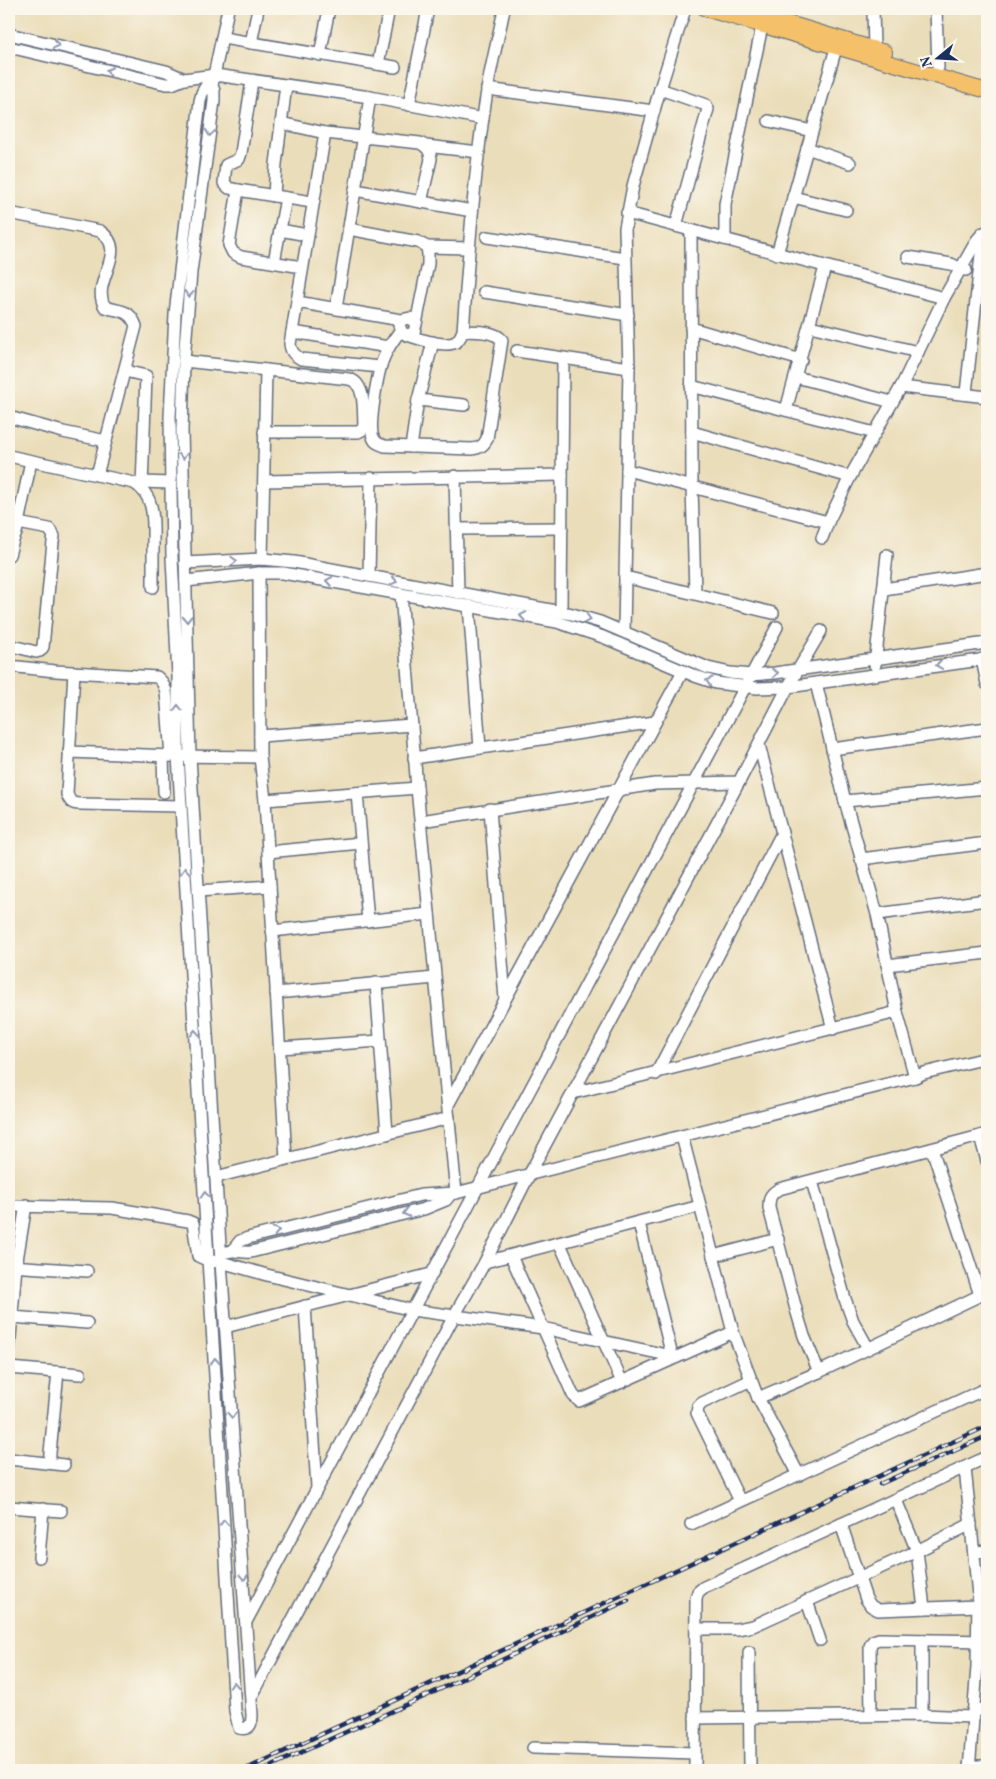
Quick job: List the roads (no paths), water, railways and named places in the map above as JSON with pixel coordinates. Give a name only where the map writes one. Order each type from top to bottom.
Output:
[{"type":"main road","points":[[705,9],[987,91]]},
{"type":"main road","points":[[742,9],[987,82]]},
{"type":"street","points":[[157,677],[162,682],[166,691],[170,756],[181,806],[207,1222],[217,1259],[225,1327],[247,1620],[252,1723],[249,1727],[239,1728],[235,1701],[217,1259],[216,1177],[190,757],[182,430],[184,361],[196,232],[214,101],[214,80],[228,9]]},
{"type":"street","points":[[251,43],[258,9]]},
{"type":"street","points":[[320,54],[329,9]]},
{"type":"street","points":[[378,64],[389,9]]},
{"type":"street","points":[[409,105],[428,9]]},
{"type":"street","points":[[297,302],[336,308],[403,329],[433,342],[448,344],[460,338],[463,331],[472,211],[487,89],[504,9]]},
{"type":"street","points":[[624,632],[629,368],[625,228],[627,213],[660,89],[685,9]]},
{"type":"street","points":[[873,9],[874,48]]},
{"type":"street","points":[[936,9],[938,68]]},
{"type":"street","points":[[726,239],[726,204],[762,26]]},
{"type":"street","points":[[9,34],[166,71],[184,79],[252,81],[286,85],[370,97],[483,119]]},
{"type":"street","points":[[222,38],[395,67]]},
{"type":"street","points":[[9,47],[166,84],[172,84],[184,79]]},
{"type":"street","points":[[777,254],[836,48]]},
{"type":"street","points":[[164,792],[170,756],[178,676],[170,483],[170,418],[175,314],[200,101],[206,86],[214,80]]},
{"type":"street","points":[[252,81],[241,153],[239,159],[226,165],[224,183],[229,188],[238,190],[312,202]]},
{"type":"street","points":[[274,196],[280,123],[286,85]]},
{"type":"street","points":[[487,89],[654,111]]},
{"type":"street","points":[[660,89],[706,105],[708,109],[676,226]]},
{"type":"street","points":[[336,308],[370,97]]},
{"type":"street","points":[[769,121],[812,131]]},
{"type":"street","points":[[280,123],[325,133],[420,143],[426,146],[479,152]]},
{"type":"street","points":[[325,133],[312,202],[290,344],[291,350],[294,356],[302,359],[380,367]]},
{"type":"street","points":[[421,202],[431,159],[426,146]]},
{"type":"street","points":[[807,148],[850,163]]},
{"type":"street","points":[[238,190],[229,244],[234,253],[241,257],[302,267]]},
{"type":"street","points":[[355,190],[472,211]]},
{"type":"street","points":[[793,197],[846,210]]},
{"type":"street","points":[[274,262],[286,198]]},
{"type":"street","points":[[9,213],[100,231],[107,236],[111,244],[112,255],[100,291],[100,299],[105,307],[133,316],[136,326],[97,475]]},
{"type":"street","points":[[627,213],[944,298]]},
{"type":"street","points":[[349,229],[418,242],[427,247],[469,248]]},
{"type":"street","points":[[280,230],[307,235]]},
{"type":"street","points":[[691,230],[692,486],[695,592]]},
{"type":"street","points":[[822,538],[850,477],[901,387],[944,298],[977,240],[986,230]]},
{"type":"street","points":[[966,393],[978,271],[986,230]]},
{"type":"street","points":[[487,237],[625,258]]},
{"type":"street","points":[[427,247],[428,264],[416,324],[410,318],[389,347],[380,367],[372,422],[372,434],[378,444],[385,446],[472,449],[484,445],[487,439],[502,340],[499,336],[492,334],[463,331]]},
{"type":"street","points":[[908,257],[951,264],[961,269],[978,271]]},
{"type":"street","points":[[786,410],[825,267]]},
{"type":"street","points":[[484,292],[628,315]]},
{"type":"street","points":[[810,326],[918,352]]},
{"type":"street","points":[[691,328],[801,360]]},
{"type":"street","points":[[292,332],[389,347]]},
{"type":"street","points":[[411,446],[418,400],[433,342]]},
{"type":"street","points":[[517,351],[629,368]]},
{"type":"street","points":[[561,612],[563,358]]},
{"type":"street","points":[[184,361],[355,380],[359,384],[364,425],[362,430],[358,432],[264,432]]},
{"type":"street","points":[[262,559],[266,370]]},
{"type":"street","points":[[125,371],[146,376],[142,485],[153,514],[153,587]]},
{"type":"street","points":[[796,377],[892,402]]},
{"type":"street","points":[[691,386],[875,433]]},
{"type":"street","points":[[901,387],[966,393],[987,397]]},
{"type":"street","points":[[418,400],[464,405]]},
{"type":"street","points":[[9,417],[63,432],[106,441]]},
{"type":"street","points":[[692,432],[850,477]]},
{"type":"street","points":[[9,456],[142,485],[170,483]]},
{"type":"street","points":[[9,555],[31,461]]},
{"type":"street","points":[[627,470],[828,522]]},
{"type":"street","points":[[264,481],[562,475]]},
{"type":"street","points":[[455,476],[458,593]]},
{"type":"street","points":[[369,576],[372,478]]},
{"type":"street","points":[[9,645],[36,652],[43,647],[54,536],[49,529],[18,523]]},
{"type":"street","points":[[457,530],[562,528]]},
{"type":"street","points":[[874,674],[887,555]]},
{"type":"street","points":[[185,563],[262,559],[294,562],[561,612],[600,622],[708,668],[730,673],[751,675],[987,643]]},
{"type":"street","points":[[186,581],[259,573],[302,576],[557,622],[603,637],[682,671],[716,683],[745,687],[788,687],[985,659],[987,684]]},
{"type":"street","points":[[259,573],[260,756],[265,800],[286,1159]]},
{"type":"street","points":[[884,589],[987,573]]},
{"type":"street","points":[[625,577],[695,592],[773,613]]},
{"type":"street","points":[[401,594],[414,758],[448,1106],[453,1194]]},
{"type":"street","points":[[469,606],[480,748]]},
{"type":"street","points":[[247,1620],[692,783],[777,627]]},
{"type":"street","points":[[251,1697],[759,745],[788,687],[820,631]]},
{"type":"street","points":[[9,666],[157,677],[178,676]]},
{"type":"street","points":[[448,1106],[682,671]]},
{"type":"street","points":[[74,672],[67,794],[70,802],[74,804],[181,806]]},
{"type":"street","points":[[816,683],[845,801],[877,914],[897,1012],[915,1077]]},
{"type":"street","points":[[414,758],[655,722]]},
{"type":"street","points":[[260,736],[412,725]]},
{"type":"street","points":[[832,749],[987,728]]},
{"type":"street","points":[[759,745],[834,1028]]},
{"type":"street","points":[[69,752],[190,757],[260,756]]},
{"type":"street","points":[[421,821],[655,784],[739,782]]},
{"type":"street","points":[[265,800],[417,788]]},
{"type":"street","points":[[845,801],[987,788]]},
{"type":"street","points":[[357,793],[368,921]]},
{"type":"street","points":[[490,809],[505,999]]},
{"type":"street","points":[[656,1074],[782,833]]},
{"type":"street","points":[[268,852],[361,843]]},
{"type":"street","points":[[861,859],[987,843]]},
{"type":"street","points":[[198,891],[270,886]]},
{"type":"street","points":[[877,914],[987,900]]},
{"type":"street","points":[[272,932],[430,914]]},
{"type":"street","points":[[888,965],[987,952]]},
{"type":"street","points":[[276,993],[436,978]]},
{"type":"street","points":[[376,983],[387,1134]]},
{"type":"street","points":[[573,1093],[656,1074],[897,1012]]},
{"type":"street","points":[[280,1048],[380,1041]]},
{"type":"street","points":[[217,1259],[233,1250],[240,1241],[248,1238],[421,1195],[453,1194],[987,1058]]},
{"type":"street","points":[[216,1177],[449,1118]]},
{"type":"street","points":[[819,1372],[801,1328],[770,1208],[772,1193],[779,1189],[984,1135],[987,1161]]},
{"type":"street","points":[[682,1136],[732,1332],[758,1398],[799,1475]]},
{"type":"street","points":[[758,1398],[819,1372],[984,1293],[932,1149]]},
{"type":"street","points":[[812,1181],[845,1299],[853,1321],[868,1348]]},
{"type":"street","points":[[9,1350],[12,1317],[12,1266],[26,1205]]},
{"type":"street","points":[[9,1206],[112,1208],[193,1223],[207,1222]]},
{"type":"street","points":[[484,1262],[560,1244],[700,1206]]},
{"type":"street","points":[[639,1222],[674,1356]]},
{"type":"street","points":[[193,1223],[198,1256],[217,1259],[412,1310],[543,1328],[674,1356]]},
{"type":"street","points":[[713,1256],[778,1239]]},
{"type":"street","points":[[560,1244],[622,1382]]},
{"type":"street","points":[[511,1256],[573,1395],[580,1401],[674,1356],[732,1332]]},
{"type":"street","points":[[12,1266],[87,1271]]},
{"type":"street","points":[[225,1327],[431,1274]]},
{"type":"street","points":[[305,1306],[317,1487]]},
{"type":"street","points":[[12,1317],[87,1324]]},
{"type":"street","points":[[9,1368],[80,1374]]},
{"type":"street","points":[[49,1463],[58,1372]]},
{"type":"street","points":[[740,1501],[697,1413],[698,1407],[702,1402],[752,1380]]},
{"type":"street","points":[[691,1524],[987,1388]]},
{"type":"street","points":[[696,1770],[696,1598],[698,1592],[704,1587],[987,1457]]},
{"type":"street","points":[[9,1459],[64,1465]]},
{"type":"street","points":[[965,1468],[981,1599],[982,1641],[972,1713],[969,1768],[987,1766]]},
{"type":"street","points":[[896,1500],[917,1551],[924,1608]]},
{"type":"street","points":[[9,1507],[61,1511]]},
{"type":"street","points":[[38,1557],[42,1509]]},
{"type":"street","points":[[842,1524],[866,1599],[871,1606],[878,1610],[924,1608],[981,1599]]},
{"type":"street","points":[[697,1629],[746,1628],[917,1551],[971,1524]]},
{"type":"street","points":[[974,1552],[987,1551]]},
{"type":"street","points":[[807,1601],[820,1640]]},
{"type":"street","points":[[871,1715],[870,1646],[874,1642],[879,1639],[982,1641]]},
{"type":"street","points":[[922,1640],[922,1715]]},
{"type":"street","points":[[749,1652],[750,1767]]},
{"type":"street","points":[[695,1718],[922,1715],[972,1713],[987,1710]]},
{"type":"street","points":[[533,1748],[695,1753]]},
{"type":"railway","points":[[244,1770],[987,1426]]},
{"type":"railway","points":[[880,1484],[987,1436]]},
{"type":"railway","points":[[262,1770],[430,1694],[628,1600]]}]
